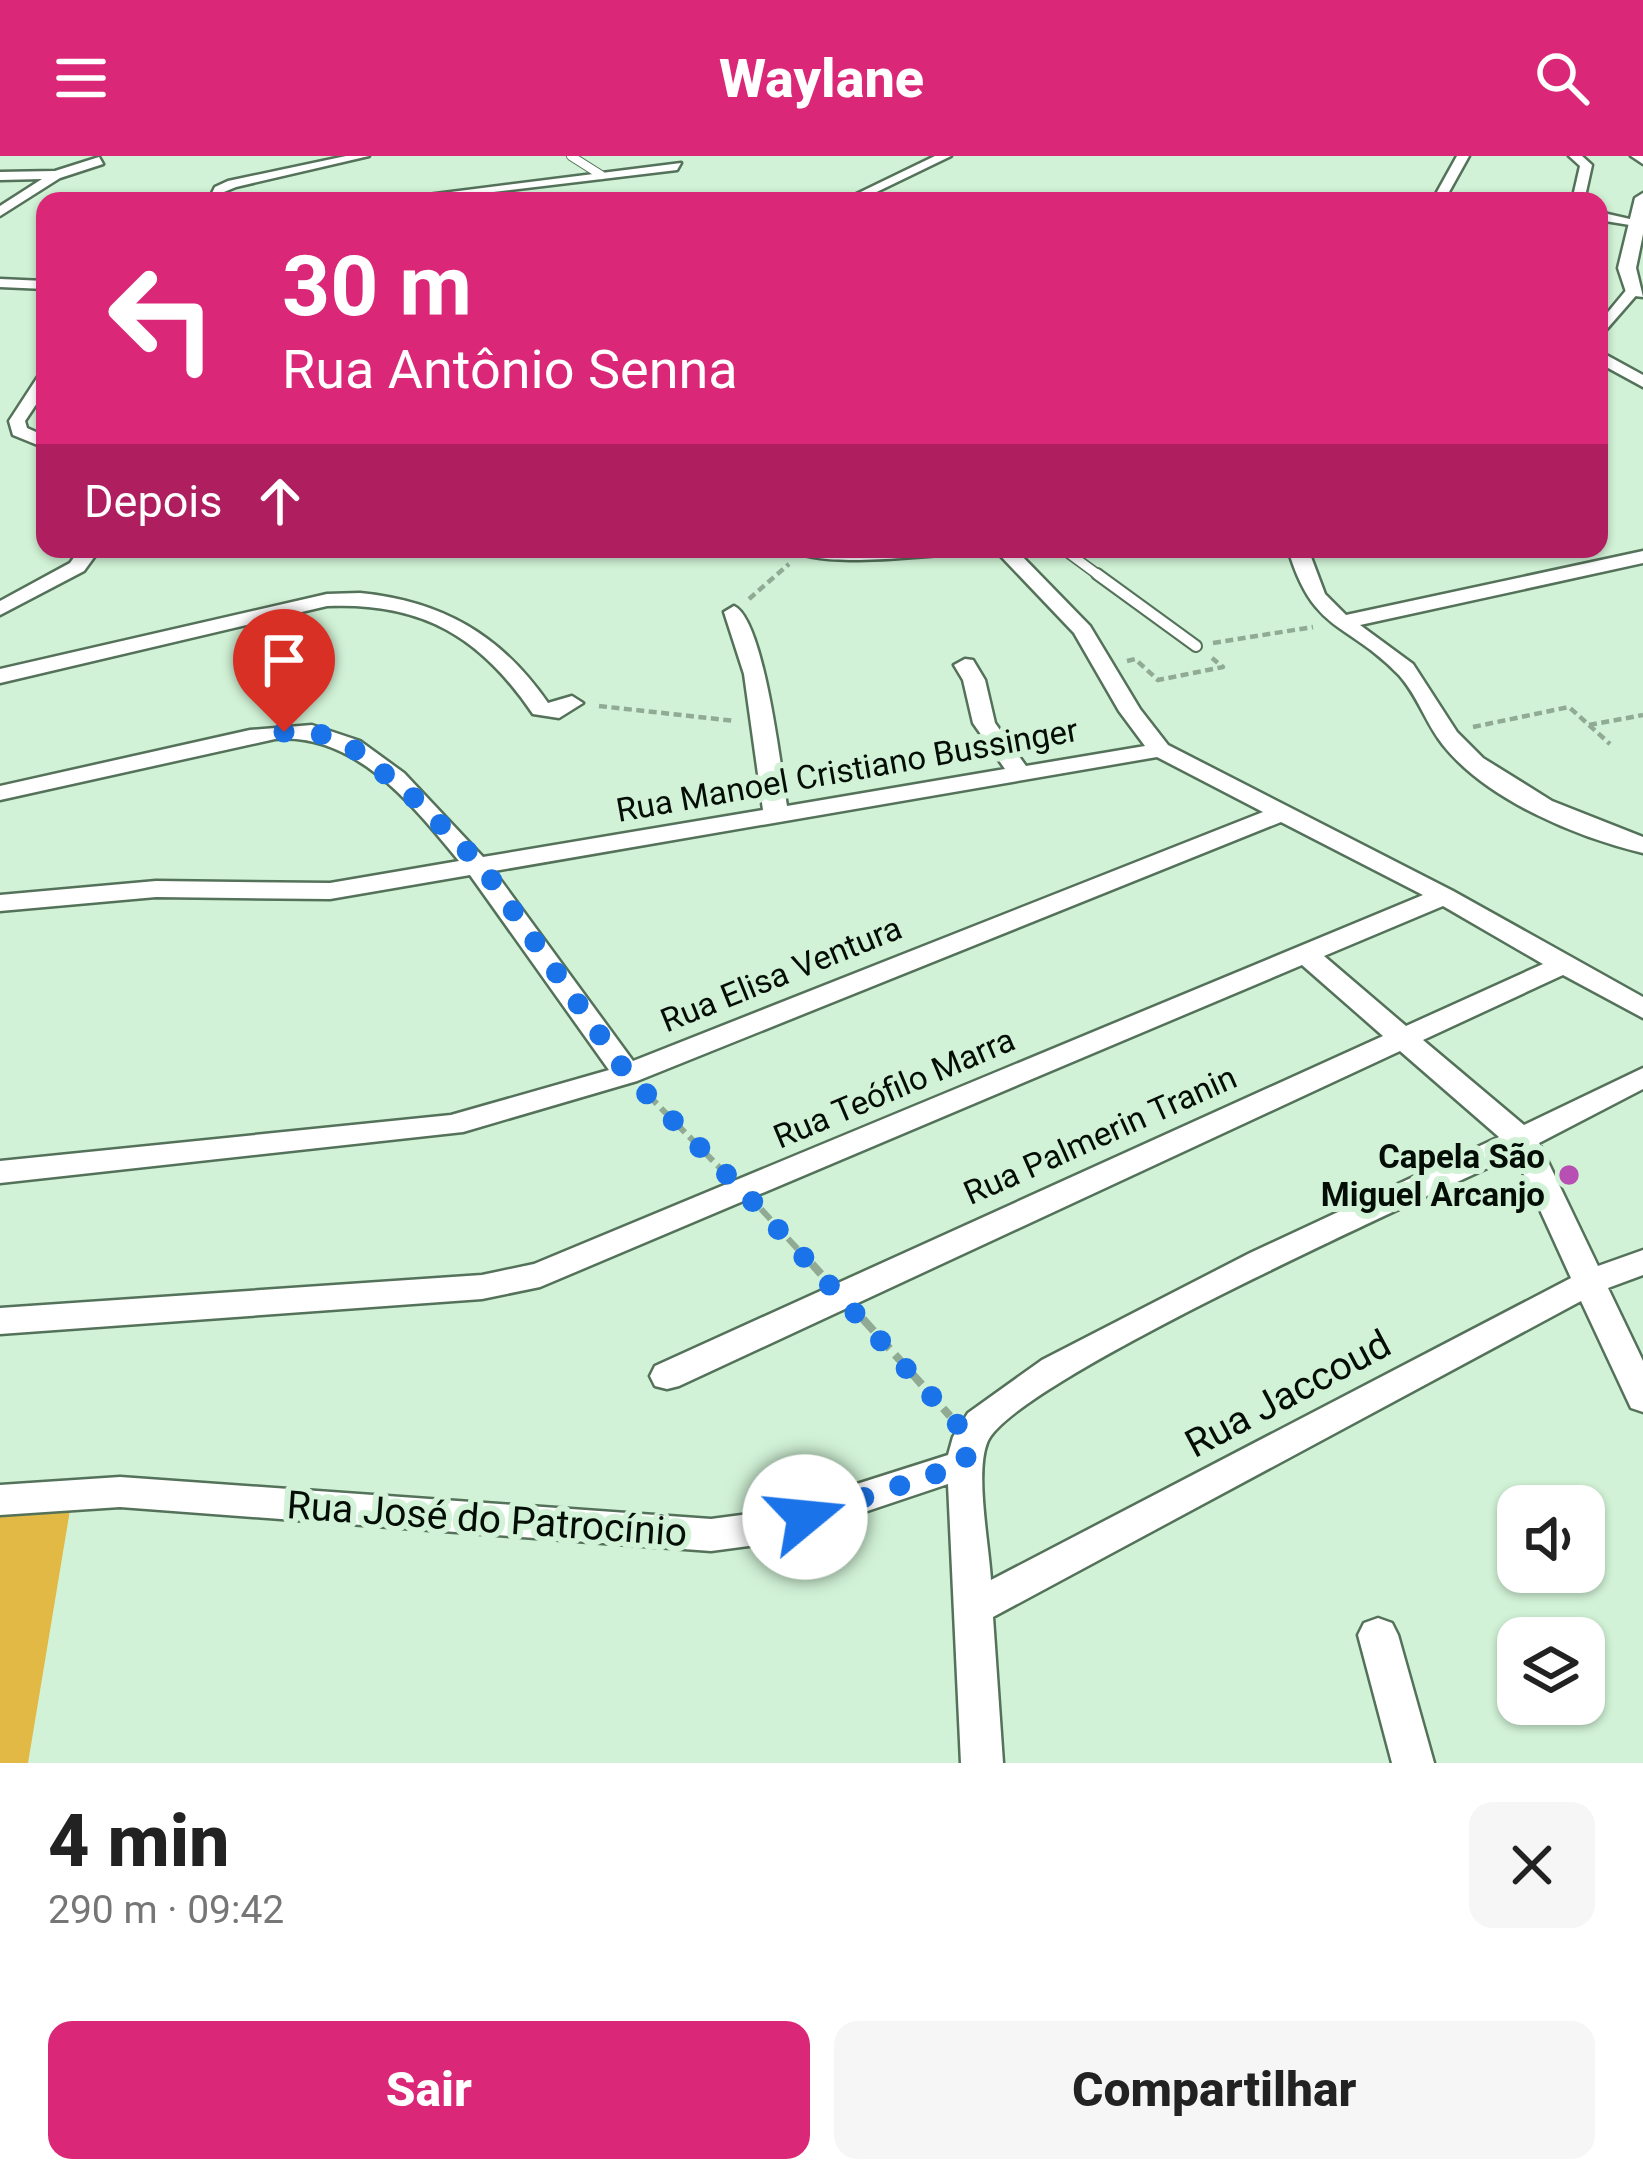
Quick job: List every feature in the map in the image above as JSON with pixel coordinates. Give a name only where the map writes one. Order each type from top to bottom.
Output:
[{"type":"street","points":[[218,192],[311,161],[363,156]]},
{"type":"street","points":[[867,192],[945,156]]},
{"type":"street","points":[[1443,192],[1463,156]]},
{"type":"street","points":[[1575,156],[1586,165],[1580,192]]},
{"type":"street","points":[[0,212],[56,175],[99,161]]},
{"type":"street","points":[[460,192],[677,166]]},
{"type":"street","points":[[0,176],[56,175]]},
{"type":"street","points":[[1608,324],[1638,292],[1627,268],[1643,198]]},
{"type":"street","points":[[1608,217],[1636,222]]},
{"type":"street","points":[[0,283],[36,285]]},
{"type":"street","points":[[1608,361],[1643,382]]},
{"type":"street","points":[[36,392],[17,421],[20,431],[36,439]]},
{"type":"street","points":[[1608,548],[1638,562]]},
{"type":"street","points":[[0,609],[77,567],[84,558]]},
{"type":"street","points":[[1013,558],[1082,630],[1130,711],[1160,750],[1444,896],[1643,1010]]},
{"type":"street","points":[[1301,558],[1321,608],[1405,668],[1445,733],[1483,768],[1530,796],[1643,846]]},
{"type":"street","points":[[1340,623],[1638,562]]},
{"type":"street","points":[[0,676],[327,599],[370,598],[445,618],[492,646],[508,660],[541,709],[559,711],[572,703]]},
{"type":"street","points":[[734,612],[755,674],[776,813]]},
{"type":"street","points":[[965,665],[984,723],[1019,773]]},
{"type":"street","points":[[0,793],[257,735],[310,731],[345,742],[377,764],[482,866],[627,1074]]},
{"type":"street","name":"Rua Manoel Cristiano Bussinger","points":[[0,903],[156,889],[329,891],[1160,750]]},
{"type":"street","name":"Rua Elisa Ventura","points":[[0,1172],[452,1125],[627,1074],[1285,812]]},
{"type":"street","name":"Rua Teófilo Marra","points":[[0,1321],[482,1287],[540,1274],[1444,896]]},
{"type":"street","points":[[1305,954],[1524,1142],[1643,1398]]},
{"type":"street","name":"Rua Palmerin Tranin","points":[[667,1376],[839,1293],[1564,964]]},
{"type":"street","points":[[982,1763],[967,1450],[984,1418],[1073,1360],[1242,1268],[1524,1142],[1643,1077]]},
{"type":"street","name":"Rua Jaccoud","points":[[976,1607],[1592,1282],[1643,1262]]},
{"type":"street","name":"Rua José do Patrocínio","points":[[0,1500],[119,1492],[711,1535],[772,1527],[967,1450]]},
{"type":"street","points":[[1378,1635],[1413,1763]]},
{"type":"lane","points":[[571,156],[601,175]]},
{"type":"lane","points":[[1076,558],[1196,646]]},
{"type":"path","points":[[734,612],[794,558]]},
{"type":"path","points":[[572,703],[763,724]]},
{"type":"path","points":[[1445,733],[1569,707],[1610,744]]},
{"type":"path","points":[[1589,725],[1643,715]]},
{"type":"path","points":[[627,1074],[839,1293],[967,1450]]},
{"type":"shaded area","points":[[72,1498],[28,1763],[0,1763],[0,1506]]},
{"type":"place","name":"Capela São Miguel Arcanjo","points":[[1569,1175]]},
{"type":"route","points":[[284,732],[310,731],[345,742],[377,764],[482,866],[627,1074],[743,1191],[969,1437],[965,1464],[805,1517]]}]
